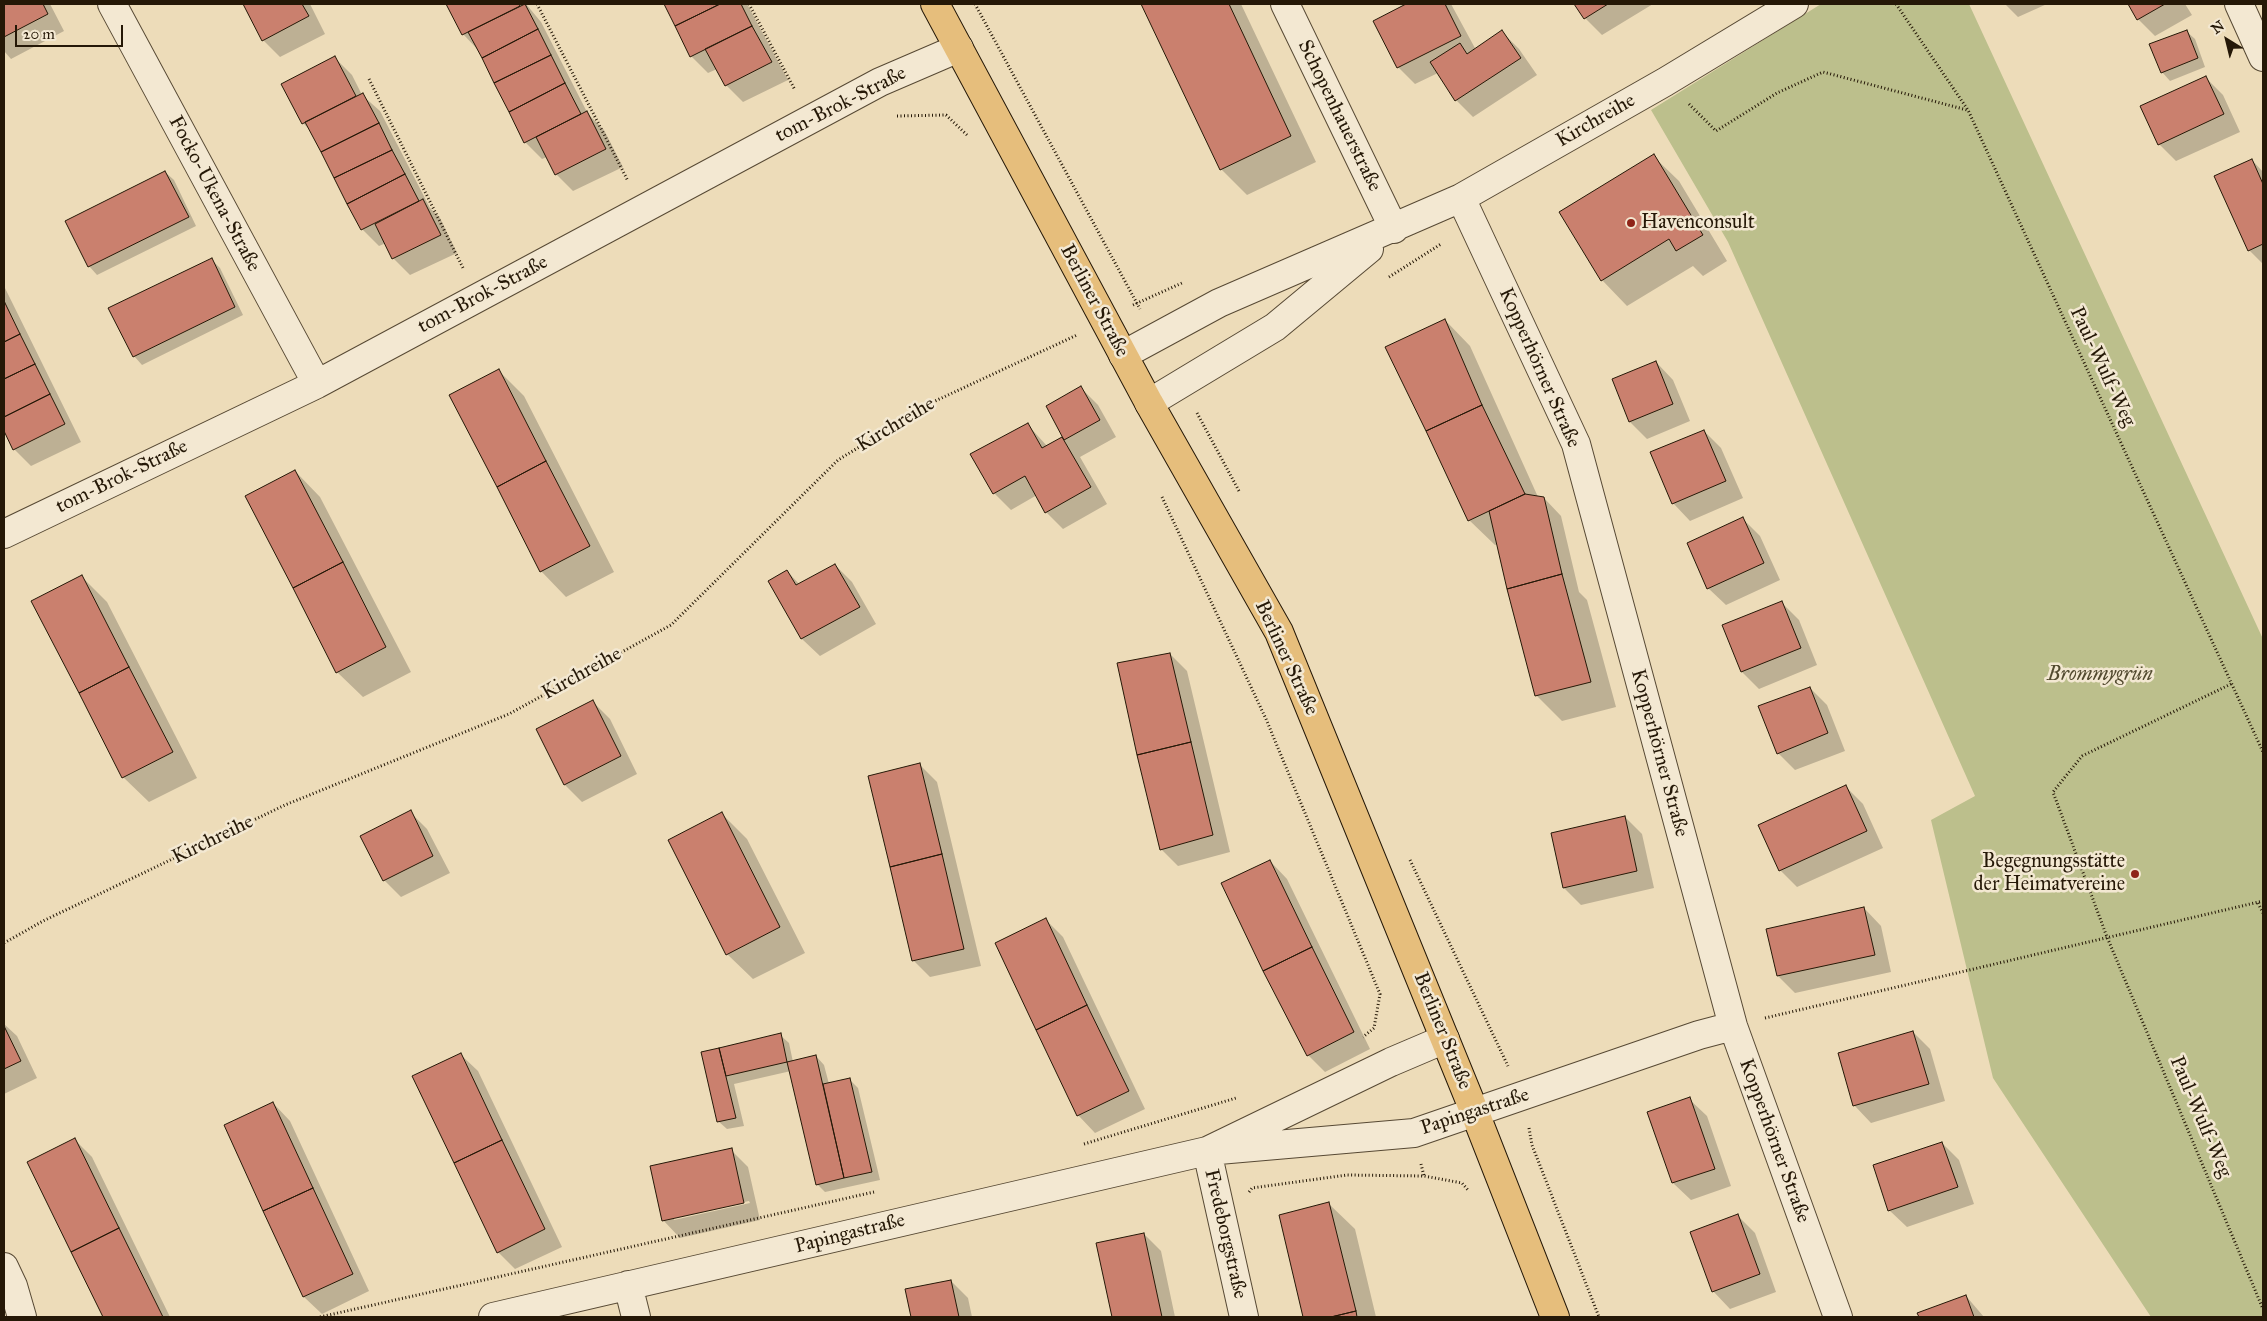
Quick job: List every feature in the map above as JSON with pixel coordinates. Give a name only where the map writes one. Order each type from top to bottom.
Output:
[{"type":"main road","name":"Berliner Straße","points":[[935,4],[1149,403],[1279,632],[1475,1113],[1554,1317]]},
{"type":"street","name":"Focko-Ukena-Straße","points":[[112,4],[317,384]]},
{"type":"street","name":"Schopenhauerstraße","points":[[1285,4],[1394,229]]},
{"type":"street","name":"Kirchreihe","points":[[1123,355],[1219,303],[1394,229],[1461,198],[1665,82],[1794,4]]},
{"type":"street","points":[[2239,4],[2263,57]]},
{"type":"street","name":"tom-Brok-Straße","points":[[4,534],[317,384],[880,82],[958,48]]},
{"type":"street","name":"Kopperhörner Straße","points":[[1461,198],[1576,444],[1733,1026],[1838,1317]]},
{"type":"street","name":"Kirchreihe","points":[[1149,403],[1275,327],[1394,229]]},
{"type":"street","name":"Papingastraße","points":[[493,1317],[1207,1151],[1414,1133],[1699,1035],[1733,1026]]},
{"type":"street","name":"Papingastraße","points":[[1207,1151],[1391,1062],[1445,1039]]},
{"type":"street","name":"Fredeborgstraße","points":[[1207,1151],[1244,1317]]},
{"type":"street","points":[[4,1267],[13,1286],[22,1317]]},
{"type":"street","points":[[628,1285],[636,1317]]},
{"type":"path","points":[[537,4],[632,188]]},
{"type":"path","points":[[749,4],[798,95]]},
{"type":"path","name":"Paul-Wulf-Weg","points":[[1896,4],[1968,110],[2263,752]]},
{"type":"path","points":[[1665,82],[1716,131],[1777,93],[1823,72],[1968,110]]},
{"type":"path","points":[[369,79],[463,268]]},
{"type":"path","points":[[897,116],[946,115],[974,142]]},
{"type":"path","name":"Kirchreihe","points":[[4,942],[43,921],[285,805],[509,714],[671,624],[838,460],[933,402],[1105,321]]},
{"type":"path","points":[[1160,493],[1266,719],[1380,994],[1374,1028],[1360,1041]]},
{"type":"path","name":"Paul-Wulf-Weg","points":[[2231,684],[2082,756],[2053,792],[2107,937],[2263,1309]]},
{"type":"path","points":[[1733,1026],[2263,901]]},
{"type":"path","points":[[2258,903],[2263,913]]},
{"type":"path","points":[[1080,1145],[1240,1097]]},
{"type":"path","points":[[1246,1194],[1252,1188],[1347,1176],[1424,1176]]},
{"type":"path","points":[[320,1317],[880,1191]]},
{"type":"green space","name":"Brommygrün","points":[[1821,4],[1969,4],[2263,639],[2263,1317],[2151,1317],[1993,1078],[1931,820],[1975,796],[1728,242],[1651,110]]},
{"type":"building","points":[[4,4],[43,4],[48,14],[4,37]]},
{"type":"building","points":[[243,4],[302,4],[309,16],[262,41]]},
{"type":"building","points":[[446,4],[519,4],[520,6],[462,35]]},
{"type":"building","points":[[525,4],[538,29],[482,58],[468,32]]},
{"type":"building","points":[[664,4],[720,4],[675,26]]},
{"type":"building","points":[[720,4],[741,4],[752,26],[690,57],[675,26]]},
{"type":"building","points":[[1141,4],[1229,4],[1291,136],[1220,170]]},
{"type":"building","points":[[1406,4],[1445,4],[1461,36],[1397,68],[1373,21]]},
{"type":"building","points":[[1574,4],[1608,4],[1584,19]]},
{"type":"building","points":[[2128,4],[2165,4],[2137,20]]},
{"type":"building","points":[[752,26],[772,62],[725,86],[705,49]]},
{"type":"building","points":[[538,29],[551,55],[494,83],[482,58]]},
{"type":"building","points":[[1502,30],[1521,58],[1455,101],[1430,62],[1460,43],[1467,54]]},
{"type":"building","points":[[2187,30],[2198,58],[2161,73],[2149,44]]},
{"type":"building","points":[[551,55],[565,83],[509,112],[494,83]]},
{"type":"building","points":[[335,56],[356,96],[302,124],[281,84]]},
{"type":"building","points":[[2206,76],[2224,114],[2158,145],[2140,106]]},
{"type":"building","points":[[565,83],[581,114],[524,143],[509,112]]},
{"type":"building","points":[[363,93],[379,123],[321,152],[305,122]]},
{"type":"building","points":[[587,111],[606,149],[555,175],[536,137]]},
{"type":"building","points":[[379,123],[392,150],[334,178],[321,152]]},
{"type":"building","points":[[392,150],[405,174],[347,204],[334,178]]},
{"type":"building","name":"Havenconsult","points":[[1654,154],[1703,235],[1676,251],[1669,239],[1601,281],[1559,212]]},
{"type":"building","points":[[2252,159],[2263,184],[2263,244],[2248,251],[2214,176]]},
{"type":"building","points":[[165,171],[189,217],[88,267],[65,221]]},
{"type":"building","points":[[405,174],[419,201],[361,230],[347,204]]},
{"type":"building","points":[[423,199],[441,235],[392,259],[375,224]]},
{"type":"building","points":[[212,258],[235,307],[133,357],[108,308]]},
{"type":"building","points":[[4,304],[20,334],[4,342]]},
{"type":"building","points":[[1445,319],[1482,405],[1426,431],[1385,347]]},
{"type":"building","points":[[20,334],[35,364],[4,379],[4,342]]},
{"type":"building","points":[[1656,361],[1673,404],[1629,422],[1612,379]]},
{"type":"building","points":[[35,364],[50,394],[4,417],[4,379]]},
{"type":"building","points":[[499,369],[546,461],[497,487],[449,395]]},
{"type":"building","points":[[1081,386],[1100,420],[1064,440],[1046,406]]},
{"type":"building","points":[[50,394],[65,424],[13,450],[4,431],[4,417]]},
{"type":"building","points":[[1482,405],[1525,494],[1468,521],[1426,431]]},
{"type":"building","points":[[1028,423],[1042,448],[1062,437],[1091,487],[1045,513],[1025,476],[993,494],[970,454]]},
{"type":"building","points":[[1704,430],[1726,481],[1672,504],[1650,452]]},
{"type":"building","points":[[546,461],[590,546],[540,572],[497,487]]},
{"type":"building","points":[[295,470],[343,562],[293,588],[245,496]]},
{"type":"building","points":[[1525,494],[1544,497],[1562,574],[1507,589],[1489,511]]},
{"type":"building","points":[[1743,517],[1764,563],[1707,589],[1687,543]]},
{"type":"building","points":[[343,562],[386,647],[336,673],[293,588]]},
{"type":"building","points":[[835,564],[860,607],[801,639],[768,581],[787,570],[796,585]]},
{"type":"building","points":[[1562,574],[1591,682],[1535,696],[1507,589]]},
{"type":"building","points":[[82,575],[129,667],[79,693],[31,601]]},
{"type":"building","points":[[1782,601],[1801,648],[1741,672],[1722,625]]},
{"type":"building","points":[[1170,653],[1191,742],[1137,755],[1117,663]]},
{"type":"building","points":[[129,667],[173,752],[122,778],[79,693]]},
{"type":"building","points":[[1810,687],[1828,733],[1777,754],[1758,706]]},
{"type":"building","points":[[593,700],[621,756],[564,785],[536,729]]},
{"type":"building","points":[[1191,742],[1213,835],[1160,850],[1137,755]]},
{"type":"building","points":[[920,763],[942,854],[890,867],[868,776]]},
{"type":"building","points":[[1846,785],[1867,831],[1779,871],[1758,825]]},
{"type":"building","points":[[411,810],[433,856],[383,881],[360,836]]},
{"type":"building","points":[[722,812],[780,927],[726,955],[668,840]]},
{"type":"building","points":[[1625,816],[1637,871],[1563,888],[1551,833]]},
{"type":"building","points":[[942,854],[964,949],[912,961],[890,867]]},
{"type":"building","points":[[1270,860],[1312,947],[1263,971],[1221,883]]},
{"type":"building","points":[[1864,907],[1875,955],[1777,976],[1766,929]]},
{"type":"building","points":[[1046,918],[1087,1005],[1036,1030],[995,943]]},
{"type":"building","points":[[1312,947],[1354,1032],[1307,1056],[1263,971]]},
{"type":"building","points":[[1087,1005],[1129,1091],[1077,1116],[1036,1030]]},
{"type":"building","points":[[4,1026],[21,1061],[4,1069]]},
{"type":"building","points":[[1913,1031],[1929,1084],[1853,1106],[1838,1053]]},
{"type":"building","points":[[781,1033],[787,1062],[726,1076],[719,1048]]},
{"type":"building","points":[[719,1048],[736,1118],[717,1122],[701,1052]]},
{"type":"building","points":[[461,1053],[502,1140],[454,1163],[412,1076]]},
{"type":"building","points":[[816,1055],[844,1178],[816,1185],[787,1062]]},
{"type":"building","points":[[850,1078],[872,1172],[844,1178],[823,1084]]},
{"type":"building","points":[[1690,1097],[1715,1169],[1672,1183],[1647,1112]]},
{"type":"building","points":[[273,1102],[313,1188],[263,1211],[224,1125]]},
{"type":"building","points":[[75,1138],[119,1228],[71,1252],[27,1162]]},
{"type":"building","points":[[502,1140],[545,1229],[497,1253],[454,1163]]},
{"type":"building","points":[[1942,1142],[1958,1187],[1888,1211],[1873,1165]]},
{"type":"building","points":[[732,1148],[744,1203],[662,1221],[650,1166]]},
{"type":"building","points":[[313,1188],[353,1274],[303,1297],[263,1211]]},
{"type":"building","points":[[1329,1202],[1356,1311],[1331,1317],[1303,1317],[1279,1215]]},
{"type":"building","points":[[1738,1214],[1760,1274],[1712,1292],[1690,1232]]},
{"type":"building","points":[[119,1228],[163,1317],[103,1317],[71,1252]]},
{"type":"building","points":[[1144,1233],[1162,1317],[1112,1317],[1096,1243]]},
{"type":"building","points":[[951,1280],[959,1317],[911,1317],[905,1289]]},
{"type":"building","points":[[1966,1295],[1974,1317],[1919,1317],[1917,1313]]},
{"type":"building","points":[[1356,1311],[1357,1317],[1331,1317]]},
{"type":"place","name":"Havenconsult","points":[[1631,223]]},
{"type":"place","name":"Begegnungsstätte der Heimatvereine","points":[[2135,874]]}]
